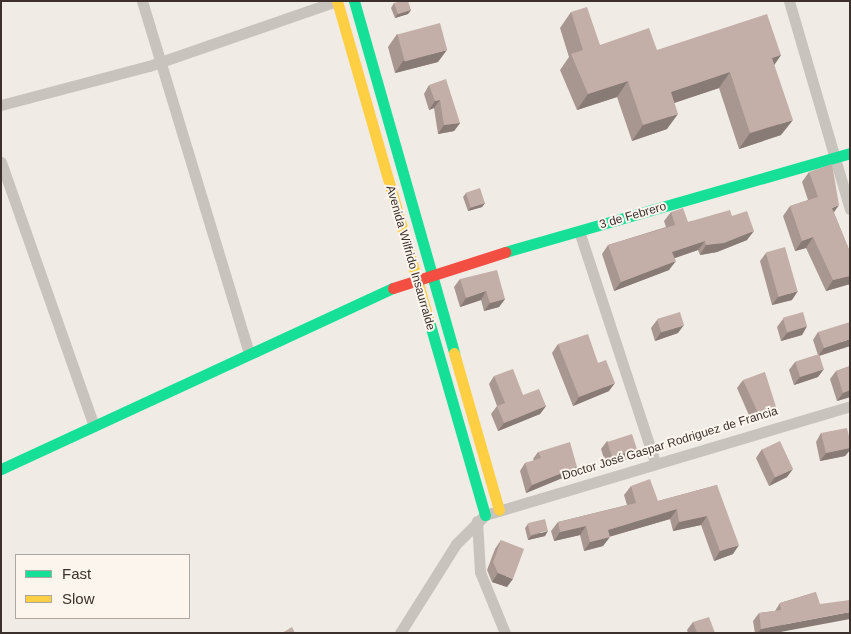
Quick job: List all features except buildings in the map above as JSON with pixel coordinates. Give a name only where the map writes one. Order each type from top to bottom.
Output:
[{"type":"street","points":[[142,1],[250,354]]},
{"type":"street","points":[[1,105],[161,62],[337,1]]},
{"type":"street","name":"Avenida Wilfrido Insaurralde","points":[[337,1],[481,518]]},
{"type":"street","name":"Avenida Wilfrido Insaurralde","points":[[354,1],[499,510]]},
{"type":"street","points":[[788,1],[850,209]]},
{"type":"street","name":"3 de Febrero","points":[[1,469],[415,278],[850,153]]},
{"type":"street","points":[[1,162],[94,426]]},
{"type":"street","points":[[579,231],[655,462]]},
{"type":"street","name":"Doctor José Gaspar Rodriguez de Francia","points":[[481,518],[499,510],[655,462],[850,406]]},
{"type":"street","points":[[400,633],[456,544],[481,518]]},
{"type":"street","points":[[481,518],[480,572],[505,633]]},
{"type":"traffic: fast","points":[[354,1],[454,353]]},
{"type":"traffic: fast","points":[[505,252],[850,153]]},
{"type":"traffic: fast","points":[[1,469],[393,288]]},
{"type":"traffic: fast","points":[[429,321],[485,515]]},
{"type":"traffic: slow","points":[[337,1],[429,321]]},
{"type":"traffic: slow","points":[[454,353],[499,510]]},
{"type":"traffic: jam","points":[[393,288],[505,252]]}]
